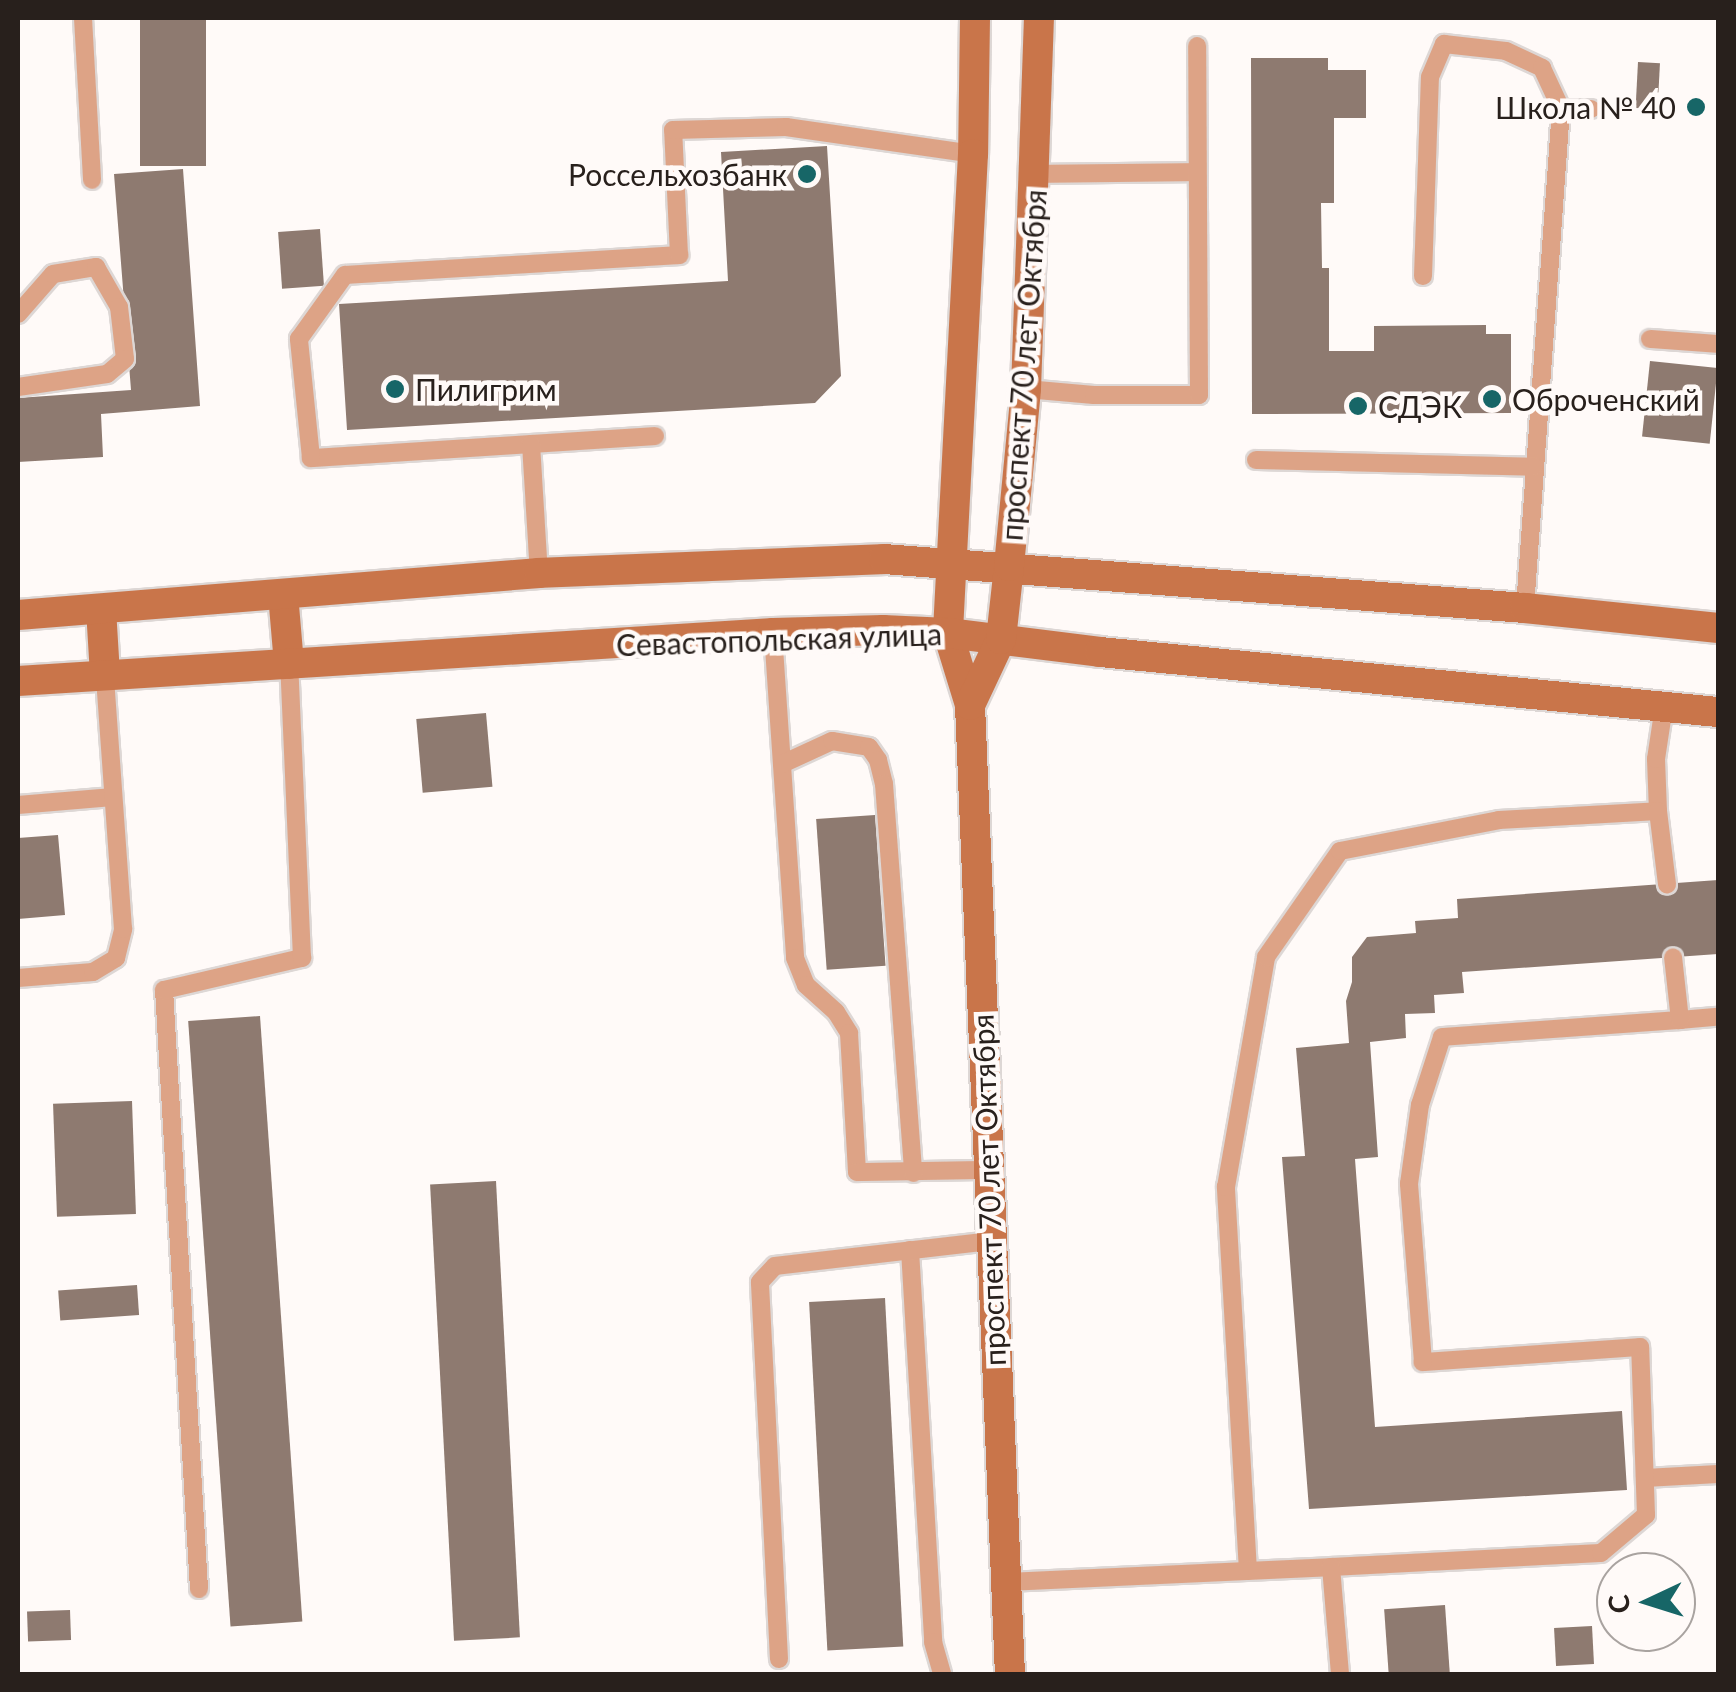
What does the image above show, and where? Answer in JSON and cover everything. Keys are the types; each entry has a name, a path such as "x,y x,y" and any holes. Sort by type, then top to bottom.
{"street":[{"name":"проспект 70 лет Октября","path":"974,18 974,154 948,632 970,705 1010,1674"},
{"name":"проспект 70 лет Октября","path":"970,705 1000,639 1009,566 1026,389 1040,18"},
{"path":"18,615 539,574 884,559 952,561 1525,608 1718,628"},
{"path":"283,594 289,664"},
{"path":"101,609 105,675"},
{"name":"Севастопольская улица","path":"18,681 773,633 948,632 1718,712"}],"lane":[{"path":"83,18 92,180"},
{"path":"1423,276 1430,77 1444,44 1506,51 1542,68 1561,109 1525,608"},
{"path":"1026,389 1094,395 1199,395 1196,46"},
{"path":"1561,109 1591,110"},
{"path":"655,436 311,458 299,339 345,275 678,255 673,130 786,127 974,154"},
{"path":"1036,174 1196,172"},
{"path":"18,314 53,274 96,267 119,308 125,359 107,374 18,387"},
{"path":"1650,339 1718,344"},
{"path":"531,444 539,574"},
{"path":"1256,460 1534,467"},
{"path":"773,633 794,958 806,985 836,1012 850,1033 857,1172 987,1170"},
{"path":"198,1589 164,990 302,958 289,664"},
{"path":"18,978 93,972 116,958 123,929 105,675"},
{"path":"1664,706 1656,759 1667,884"},
{"path":"782,764 832,741 869,746 878,760 884,784 913,1173"},
{"path":"18,805 113,797"},
{"path":"1248,1571 1226,1187 1266,957 1340,851 1498,820 1658,811"},
{"path":"1673,957 1680,1020"},
{"path":"1005,1582 1601,1553 1646,1515 1640,1346 1424,1362 1409,1184 1420,1105 1442,1037 1718,1017"},
{"path":"779,1658 760,1282 775,1266 990,1241"},
{"path":"910,1250 933,1642 942,1674"},
{"path":"1645,1478 1718,1474"},
{"path":"1331,1568 1340,1674"}],"building":[{"path":"140,18 206,18 206,166 140,166"},
{"path":"1251,58 1328,58 1328,70 1366,70 1366,118 1334,118 1334,203 1321,203 1322,268 1329,268 1329,351 1374,351 1374,326 1486,325 1486,334 1511,334 1511,413 1252,414"},
{"path":"1638,62 1660,63 1658,109 1636,108"},
{"path":"827,146 841,376 815,403 347,430 339,304 728,281 721,152"},
{"path":"183,169 200,406 101,414 103,457 18,462 18,398 131,390 114,174"},
{"path":"320,229 324,286 282,289 278,232"},
{"path":"1650,361 1718,368 1710,444 1642,437"},
{"path":"486,713 492,787 423,793 416,719"},
{"path":"875,815 886,966 827,970 816,819"},
{"path":"58,835 65,915 18,919 18,838"},
{"path":"1718,880 1718,954 1462,972 1464,993 1434,995 1435,1013 1405,1014 1406,1038 1370,1042 1378,1157 1355,1159 1375,1427 1622,1411 1627,1490 1309,1509 1282,1157 1305,1156 1296,1048 1349,1043 1346,1001 1352,982 1352,957 1367,937 1416,933 1415,921 1458,918 1457,899"},
{"path":"260,1016 302,1622 231,1627 188,1021"},
{"path":"132,1101 136,1214 57,1217 53,1104"},
{"path":"496,1181 520,1637 454,1641 430,1184"},
{"path":"137,1285 139,1315 60,1320 58,1291"},
{"path":"885,1298 903,1647 827,1650 809,1302"},
{"path":"1445,1605 1450,1674 1389,1674 1384,1609"},
{"path":"70,1610 71,1640 28,1641 27,1612"},
{"path":"1592,1626 1594,1664 1556,1666 1554,1628"}],"place":[{"name":"Школа № 40","path":"1696,107"},
{"name":"Россельхозбанк","path":"807,174"},
{"name":"Пилигрим","path":"395,389"},
{"name":"Оброченский","path":"1492,399"},
{"name":"СДЭК","path":"1358,406"}]}
